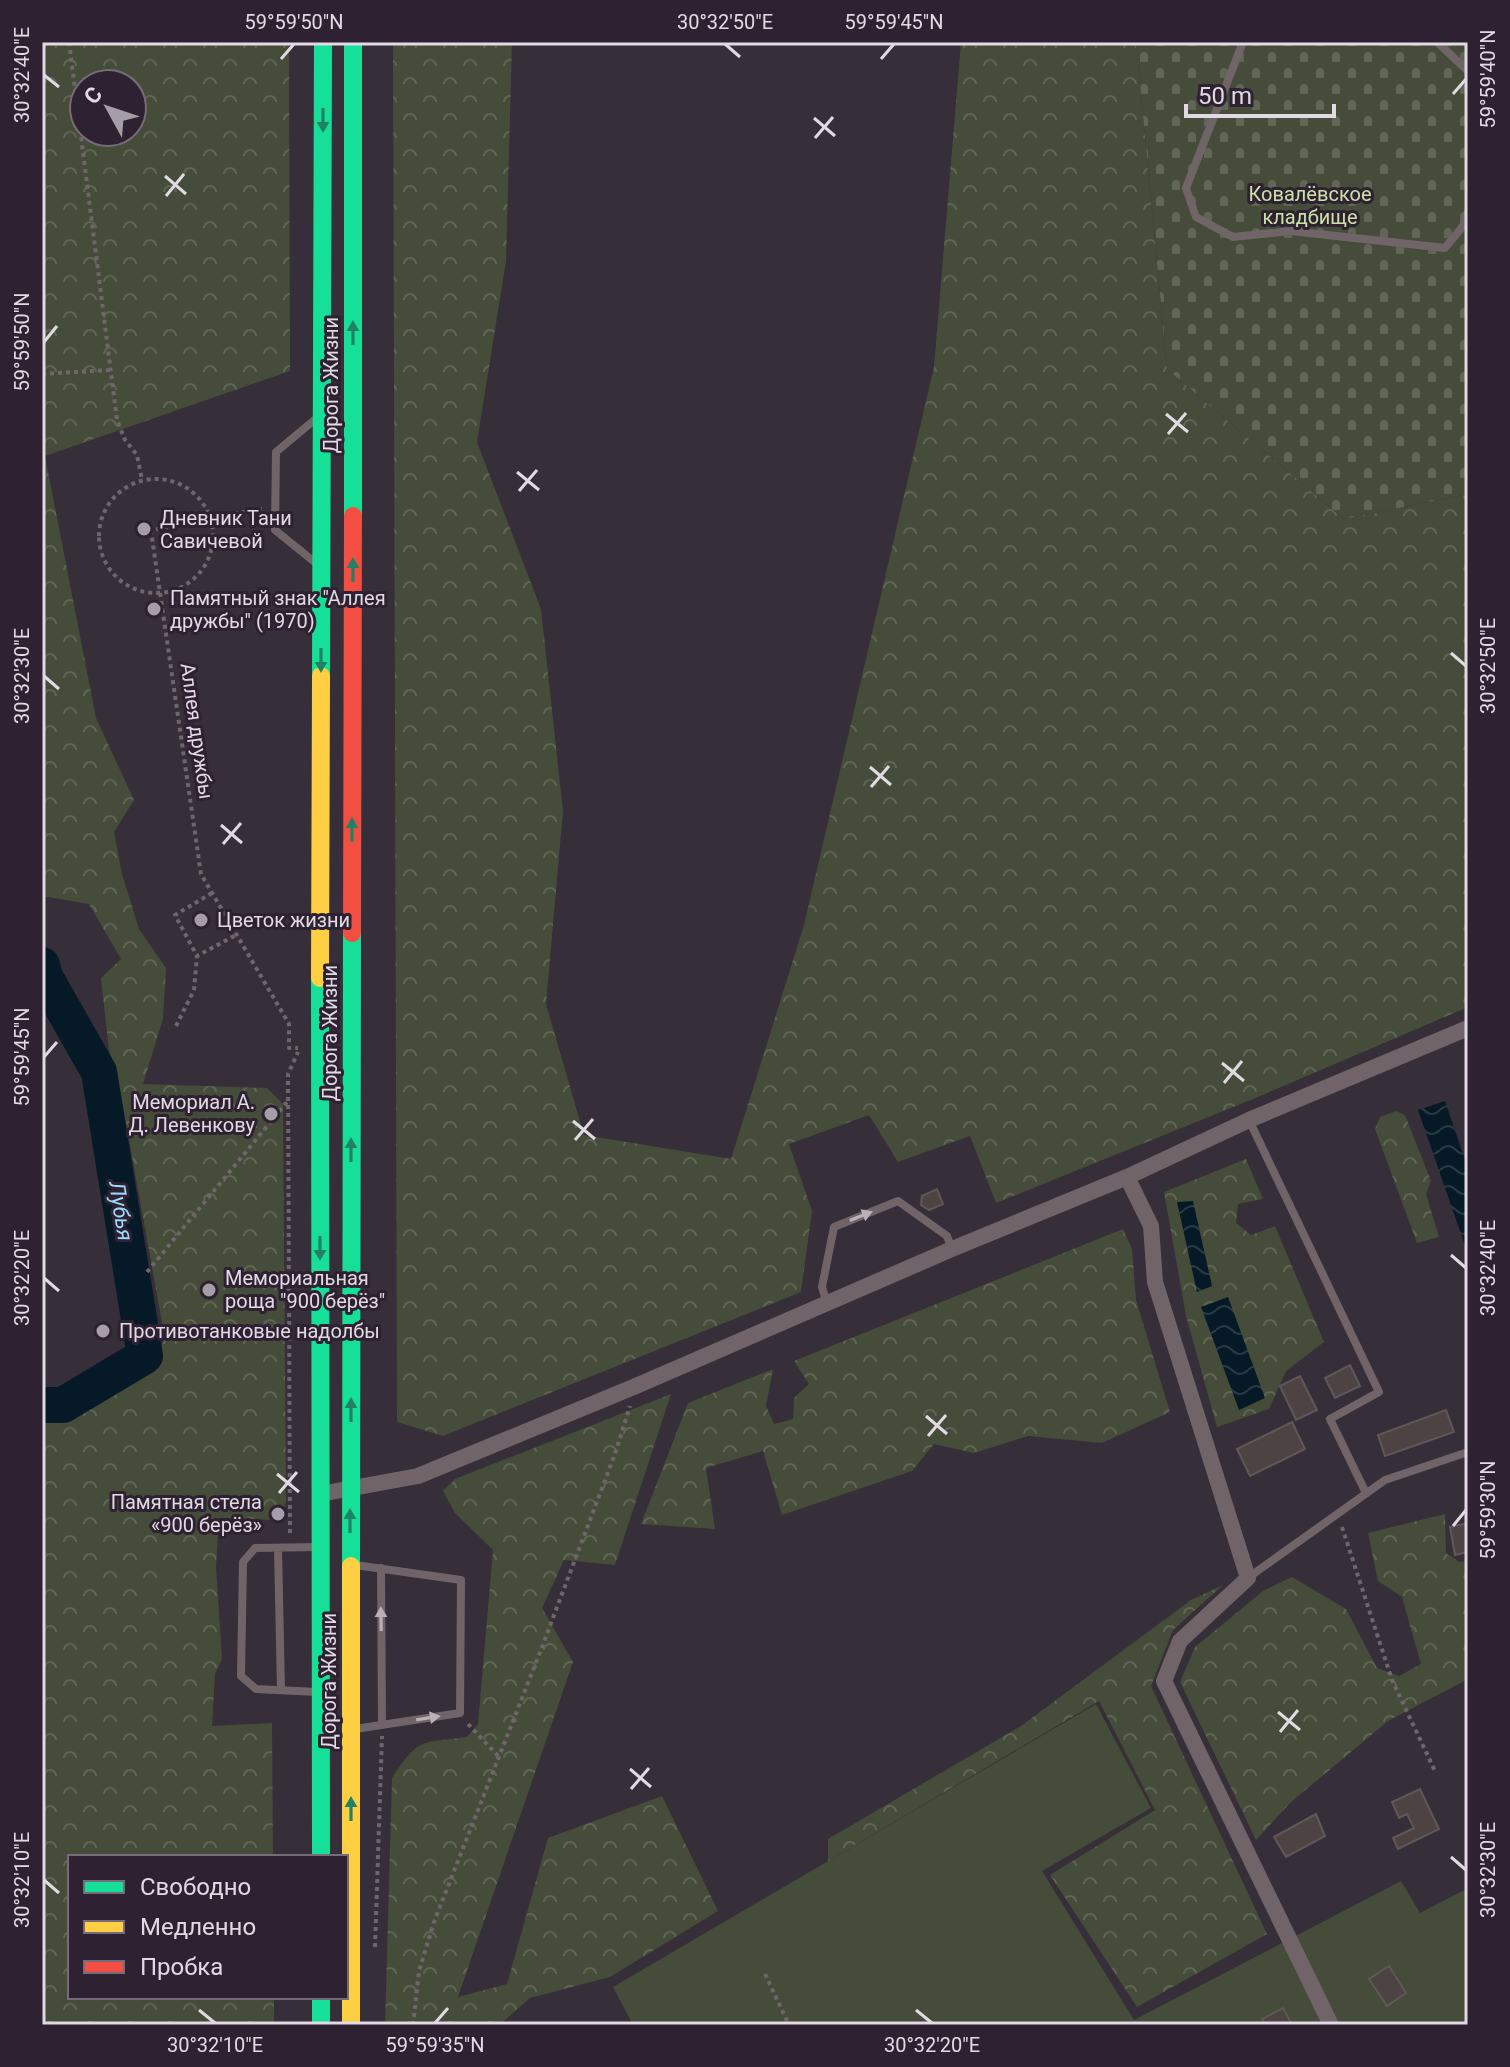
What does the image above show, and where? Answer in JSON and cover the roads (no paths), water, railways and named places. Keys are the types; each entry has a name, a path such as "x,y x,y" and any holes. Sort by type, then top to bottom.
{"main road":[{"name":"Дорога Жизни","path":"321,1855 323,42"},
{"name":"Дорога Жизни","path":"351,2025 353,42"},
{"path":"321,1999 321,2025"}],"street":[{"path":"320,1494 418,1476 1127,1177 1249,1120 1468,1028"},
{"path":"1127,1177 1151,1226 1155,1282 1248,1578 1180,1641 1164,1681 1331,2025"}],"lane":[{"path":"1243,42 1186,188 1196,217 1233,237 1291,231 1445,248 1463,226 1468,211"},
{"path":"1437,42 1468,71"},
{"path":"322,414 276,452 275,507 275,530 322,568"},
{"path":"1249,1120 1379,1392 1330,1419 1366,1493"},
{"path":"827,1303 822,1287 834,1227 898,1201 947,1236 952,1249"},
{"path":"1248,1578 1385,1480 1468,1452"},
{"path":"320,1547 255,1548 243,1562 241,1676 256,1689 320,1692"},
{"path":"278,1548 281,1690"},
{"path":"350,1729 460,1713 461,1580 351,1564"},
{"path":"381,1568 382,1725"}],"water":[{"path":"1445,1101 1468,1169 1468,1254 1418,1110"},
{"path":"1193,1201 1212,1286 1197,1292 1177,1202"},
{"path":"1228,1297 1265,1398 1239,1410 1201,1307"}],"waterway":[{"name":"Лубья","path":"42,965 45,977 99,1072 145,1356 63,1405 42,1405"}],"place":[{"name":"Дневник Тани Савичевой","path":"144,529"},
{"name":"Памятный знак \"Аллея дружбы\" (1970)","path":"154,609"},
{"name":"Цветок жизни","path":"201,920"},
{"name":"Мемориал А. Д. Левенкову","path":"271,1114"},
{"name":"Мемориальная роща \"900 берёз\"","path":"209,1290"},
{"name":"Противотанковые надолбы","path":"103,1331"},
{"name":"Памятная стела «900 берёз»","path":"278,1514"}],"park label":[{"name":"Ковалёвское кладбище","path":"1310,206"}]}
